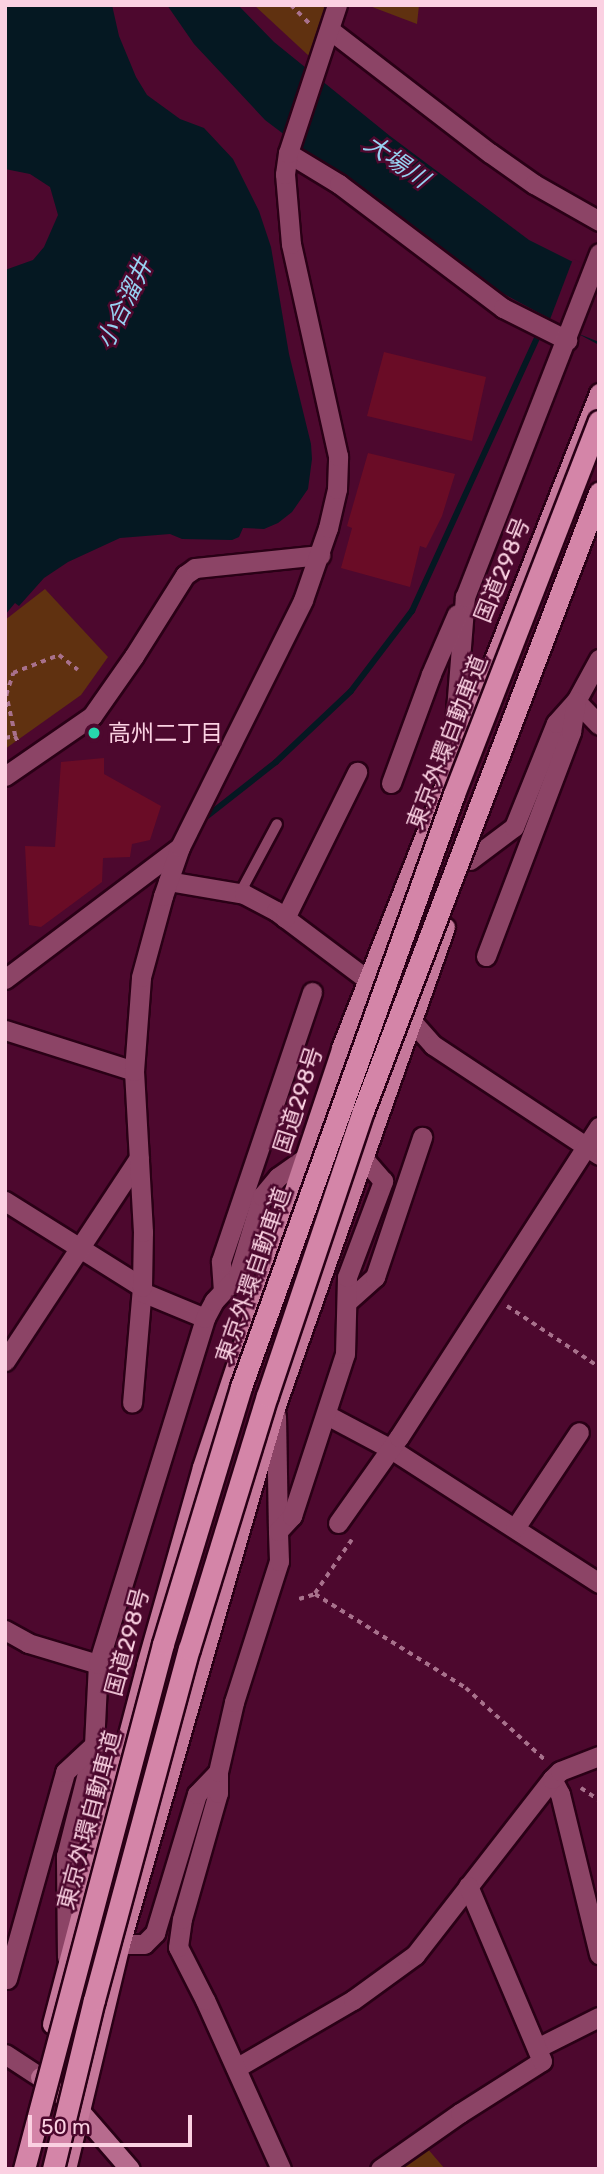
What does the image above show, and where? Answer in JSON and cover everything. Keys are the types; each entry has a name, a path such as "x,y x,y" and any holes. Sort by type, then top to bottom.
{"highway":[{"name":"国道298号","path":"22,2169 67,1961 202,1467 367,977 599,393"},
{"name":"東京外環自動車道","path":"22,2169 163,1644 241,1387 454,794 599,421"},
{"path":"53,2169 94,2000 189,1649 271,1383 362,1111 599,493"},
{"path":"66,2169 78,2109 120,1944 276,1405 412,1019 599,516"}],"main road":[{"path":"40,2077 78,2109 130,2169"}],"street":[{"path":"132,1403 144,1232 134,1070 141,977 180,847 303,600 320,555 337,489 338,456 291,244 286,200 289,150 324,54 337,5"},
{"path":"330,30 490,153 534,184 599,221"},
{"path":"289,150 339,184 503,308 567,340"},
{"path":"391,783 430,674 465,597 599,253"},
{"path":"5,776 92,716 135,656 185,575 195,568 320,555"},
{"path":"452,762 465,597"},
{"path":"470,860 514,827 556,723 576,701 599,659"},
{"path":"576,701 599,725"},
{"path":"486,956 571,732 576,701"},
{"path":"285,918 357,772"},
{"path":"5,979 180,847"},
{"path":"168,881 240,893 285,918 367,977 412,1019 433,1045 592,1151"},
{"path":"223,1291 221,1261 312,992"},
{"path":"5,1030 134,1070"},
{"path":"338,1523 391,1449 490,1295 592,1151 599,1128"},
{"path":"347,1302 375,1277 422,1137"},
{"path":"278,1531 292,1516 345,1354 347,1277 383,1181 362,1157"},
{"path":"5,1361 139,1158"},
{"path":"67,1961 66,1856 94,1745 99,1664 205,1318 237,1275 262,1196 278,1177 304,1159"},
{"path":"5,1201 142,1289 205,1318"},
{"path":"276,1405 279,1561 234,1702 218,1772 218,1793 182,1919 178,1947 281,2169"},
{"path":"327,1415 391,1449 599,1583"},
{"path":"515,1528 579,1432"},
{"path":"5,1630 28,1643 99,1664"},
{"path":"6,1979 65,1772 94,1745"},
{"path":"236,2068 353,2000 415,1955 556,1775 596,1753"},
{"path":"120,1944 144,1944 155,1933 197,1794 218,1772"},
{"path":"556,1775 599,1954"},
{"path":"380,2169 460,2113 542,2061 468,1886"},
{"path":"537,2048 599,2017"},
{"path":"5,2054 40,2077"}],"lane":[{"path":"240,893 277,824"}],"path":[{"path":"15,736 6,695 13,673 60,655 78,670"},
{"path":"490,1295 599,1367"},
{"path":"299,1599 316,1594 353,1538"},
{"path":"316,1594 466,1688 556,1775 599,1800"}],"shaded area":[{"path":"254,5 322,5 325,9 309,56"},
{"path":"367,5 419,5 417,24"},
{"path":"45,589 108,657 81,695 5,749 5,620"},
{"path":"427,2148 445,2169 396,2169 407,2163"}],"water":[{"name":"小合溜井","path":"5,5 112,5 119,36 136,77 147,95 180,119 204,128 233,159 259,211 271,247 289,354 311,444 312,459 308,489 292,512 278,523 264,529 243,528 239,537 232,540 182,539 170,534 120,538 68,562 44,578 19,606 15,603 5,615 5,270 33,260 44,247 58,215 50,187 30,174 5,169"},
{"name":"大場川","path":"167,5 238,5 274,42 390,136 529,240 599,275 599,345 504,294 384,210 265,120 194,44"}],"pier":[{"path":"573,259 599,271 599,342 549,322"}],"building":[{"path":"384,352 486,377 472,441 367,416"},
{"path":"368,453 455,474 442,516 426,548 420,546 410,587 341,568 352,528 347,526"},
{"path":"104,758 104,774 161,806 150,840 132,844 130,857 103,858 102,882 41,927 29,925 25,846 55,847 61,762"}],"waterway":[{"path":"201,821 276,762 351,691 412,611 540,331"}],"place":[{"name":"高州二丁目","path":"94,733"}]}
